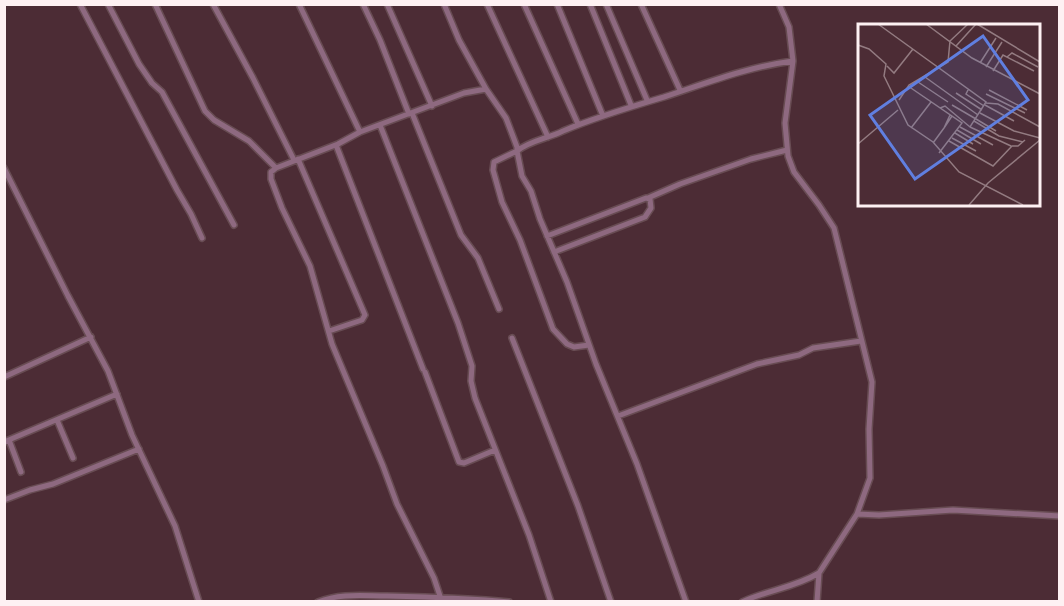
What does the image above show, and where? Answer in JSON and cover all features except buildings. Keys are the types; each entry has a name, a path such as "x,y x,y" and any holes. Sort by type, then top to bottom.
{"street":[{"path":"80,4 202,238"},
{"path":"108,4 139,64 152,83 162,92 234,225"},
{"path":"155,4 205,111 214,120 249,141 276,168"},
{"path":"213,4 296,160 365,315 362,320 329,331"},
{"path":"299,4 360,132"},
{"path":"363,4 461,235 466,245 478,258 499,309"},
{"path":"387,4 432,106"},
{"path":"444,4 459,40 506,118 517,151 522,176 531,190 547,236 567,282 589,345 665,537 686,602"},
{"path":"487,4 548,137"},
{"path":"524,4 578,124"},
{"path":"557,4 603,116"},
{"path":"590,4 631,105"},
{"path":"606,4 647,100"},
{"path":"641,4 680,90"},
{"path":"779,4 789,27 793,61 784,123 787,150 794,172 834,228 872,382 868,484 857,514 819,573 817,602"},
{"path":"589,345 574,347 567,344 553,329 520,240 502,202 493,165 497,160 548,137 631,105 742,70 793,61"},
{"path":"441,599 431,572 397,504 329,331 310,266 282,207 271,179 271,172 336,145 360,132 464,93 486,88"},
{"path":"380,125 458,322 472,366 471,381 475,399 529,534 550,602"},
{"path":"336,145 459,462 464,464 495,450"},
{"path":"547,236 681,184 751,159 787,150"},
{"path":"4,168 101,356 139,449 175,526 199,602"},
{"path":"554,252 645,217 651,208 648,198"},
{"path":"4,377 91,338"},
{"path":"512,338 574,495 611,602"},
{"path":"618,416 757,364 799,355 813,348 861,341"},
{"path":"21,472 7,441 117,394"},
{"path":"57,420 73,458"},
{"path":"4,501 139,449"},
{"path":"857,514 879,515 953,510 1059,516"},
{"path":"741,602 791,587 819,573"},
{"path":"318,602 348,595 509,602"}]}
